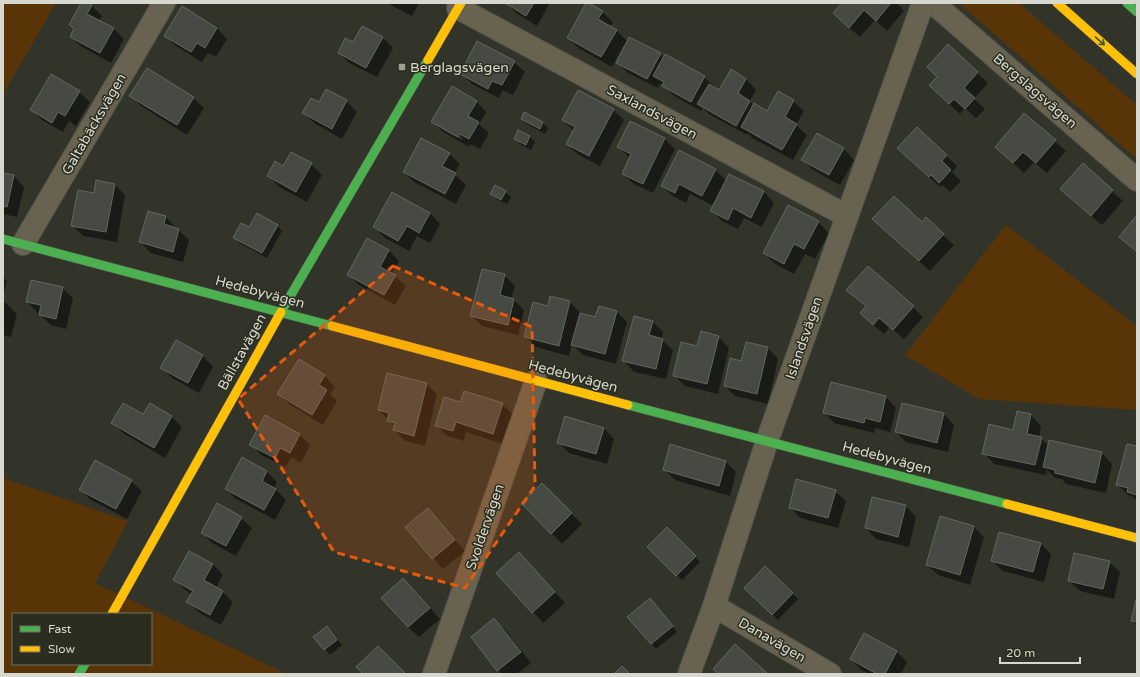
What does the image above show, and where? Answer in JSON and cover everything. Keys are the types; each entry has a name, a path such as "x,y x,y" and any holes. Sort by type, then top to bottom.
{"street":[{"name":"Galtabäcksvägen","path":"13,241 164,3"},
{"name":"Islandsvägen","path":"689,674 714,606 767,441 923,3"},
{"name":"Bergslagsvägen","path":"933,3 1137,180"},
{"path":"1057,3 1137,74"},
{"path":"1127,3 1137,12"},
{"name":"Saxlandsvägen","path":"459,5 847,216"},
{"name":"Bällstavägen","path":"113,613 281,312 459,5"},
{"name":"Hedebyvägen","path":"13,241 536,381 1137,538"},
{"name":"Svoldervägen","path":"434,674 536,381"},
{"name":"Danavägen","path":"714,606 830,674"},
{"path":"79,674 84,665"}],"highlighted area":[{"path":"393,266 532,327 535,486 465,588 334,552 238,399"}],"shaded area":[{"path":"3,3 56,3 3,94"},
{"path":"959,3 1019,3 1137,105 1137,159"},
{"path":"1006,225 1137,326 1137,410 979,399 905,355"},
{"path":"3,478 128,521 95,583 287,674 3,674"}],"building":[{"path":"81,3 89,3 92,5 87,14 114,28 100,53 70,37 74,28 69,25"},
{"path":"505,3 534,3 526,16"},
{"path":"586,3 589,3 603,11 598,19 617,30 601,57 567,38"},
{"path":"842,3 891,3 876,21 864,10 849,28 833,13"},
{"path":"182,6 217,28 205,48 197,43 191,52 164,36"},
{"path":"362,26 383,37 366,68 338,53 345,38 353,42"},
{"path":"629,37 661,53 647,79 616,63"},
{"path":"477,41 515,61 502,85 492,81 488,89 460,74"},
{"path":"948,44 978,72 964,88 975,98 965,109 954,99 949,104 929,85 937,77 927,67"},
{"path":"665,54 705,76 691,102 662,86 664,82 653,76"},
{"path":"147,68 194,97 177,125 129,96"},
{"path":"731,69 746,79 738,93 750,101 736,126 697,104 709,84 719,90"},
{"path":"51,74 80,91 65,116 58,112 52,123 30,110"},
{"path":"452,86 477,101 468,116 479,122 469,139 460,134 458,137 431,122"},
{"path":"326,89 347,100 332,129 302,113 311,98 319,102"},
{"path":"578,90 614,109 589,156 566,144 575,127 562,120"},
{"path":"778,91 794,100 785,117 797,124 782,150 741,127 754,103 767,111"},
{"path":"524,112 543,122 540,129 521,119"},
{"path":"1024,113 1056,140 1036,163 1023,152 1013,163 995,147"},
{"path":"630,121 665,138 643,184 622,174 631,154 617,147"},
{"path":"917,127 947,155 942,161 951,170 939,183 931,175 929,177 897,148"},
{"path":"518,130 530,136 526,145 514,139"},
{"path":"817,133 844,148 829,175 801,160"},
{"path":"421,138 450,153 442,166 456,173 445,194 403,172"},
{"path":"679,150 716,169 702,196 679,184 675,193 661,186"},
{"path":"291,152 312,163 296,192 267,176 275,161 283,166"},
{"path":"1083,163 1113,190 1091,216 1060,189"},
{"path":"3,173 14,175 7,207 3,206"},
{"path":"729,174 764,191 751,218 733,208 728,220 710,211"},
{"path":"96,180 115,184 106,232 71,226 78,190 94,193"},
{"path":"495,185 506,191 501,200 490,194"},
{"path":"392,192 430,213 419,233 407,226 398,241 373,227"},
{"path":"894,196 922,222 926,217 944,234 919,261 872,219"},
{"path":"788,205 819,221 804,249 794,244 784,264 763,253"},
{"path":"148,211 166,216 164,224 179,229 173,252 139,242"},
{"path":"257,213 278,225 262,253 233,238 241,223 249,227"},
{"path":"1137,215 1137,252 1119,237"},
{"path":"367,238 389,250 380,267 396,275 384,295 347,275"},
{"path":"868,266 914,306 893,330 879,318 873,325 860,313 866,306 846,290"},
{"path":"482,269 505,274 500,295 514,299 508,325 470,316"},
{"path":"31,280 63,287 56,319 39,315 41,305 26,302"},
{"path":"550,296 570,301 559,346 524,337 533,302 548,306"},
{"path":"599,306 617,311 605,354 571,345 580,313 595,317"},
{"path":"634,316 653,321 649,335 663,339 656,369 622,361"},
{"path":"701,331 719,336 707,384 673,376 681,342 697,346"},
{"path":"176,340 203,355 188,383 160,368"},
{"path":"746,342 768,347 757,394 724,386 730,358 741,361"},
{"path":"299,359 325,375 319,385 327,390 312,415 277,394"},
{"path":"387,373 427,383 414,436 393,430 395,423 387,421 389,413 378,410"},
{"path":"831,382 886,396 880,422 865,418 864,423 823,413"},
{"path":"464,391 503,403 493,434 456,422 453,431 435,426 444,397 460,402"},
{"path":"123,403 143,414 150,403 172,416 154,448 111,423"},
{"path":"902,403 944,413 937,443 895,432"},
{"path":"1017,411 1031,414 1027,434 1042,437 1035,465 982,454 989,424 1013,430"},
{"path":"265,415 300,434 290,453 280,448 275,458 249,445"},
{"path":"565,416 604,428 596,454 557,443"},
{"path":"1049,440 1102,452 1095,483 1055,473 1055,470 1043,467"},
{"path":"670,444 726,461 719,486 663,470"},
{"path":"1127,444 1137,446 1137,495 1127,492 1128,488 1116,485"},
{"path":"242,457 267,471 262,481 276,489 264,510 225,489"},
{"path":"95,460 132,480 116,509 79,490"},
{"path":"796,479 836,490 828,518 789,508"},
{"path":"542,483 572,513 551,534 521,503"},
{"path":"872,497 906,505 898,537 865,528"},
{"path":"217,503 242,517 226,546 201,533"},
{"path":"428,508 455,540 432,559 405,527"},
{"path":"940,516 974,526 960,575 926,565"},
{"path":"667,527 696,556 676,576 647,547"},
{"path":"999,532 1041,543 1033,572 991,561"},
{"path":"189,551 213,564 204,580 223,591 210,615 186,602 193,591 173,580"},
{"path":"519,552 555,592 532,613 496,573"},
{"path":"1074,553 1110,561 1103,589 1068,581"},
{"path":"765,566 793,593 772,615 744,588"},
{"path":"403,578 430,608 408,627 381,598"},
{"path":"1137,596 1137,622 1131,621"},
{"path":"650,598 673,626 651,644 627,617"},
{"path":"494,618 521,652 497,671 471,637"},
{"path":"327,626 337,640 324,650 313,637"},
{"path":"864,633 897,651 885,674 877,674 850,659"},
{"path":"735,644 768,674 718,674 713,669"},
{"path":"378,646 406,674 363,674 356,667"},
{"path":"622,666 630,674 614,674"}],"traffic: fast":[{"path":"1127,3 1137,12"},
{"path":"281,312 428,60"},
{"path":"3,239 332,326"},
{"path":"628,405 1007,504"},
{"path":"79,674 84,665"}],"traffic: slow":[{"path":"428,60 461,3"},
{"path":"1057,3 1137,74"},
{"path":"113,613 281,312"},
{"path":"332,326 628,405"},
{"path":"1007,504 1137,538"}],"place":[{"name":"Berglagsvägen","path":"402,67"}]}
